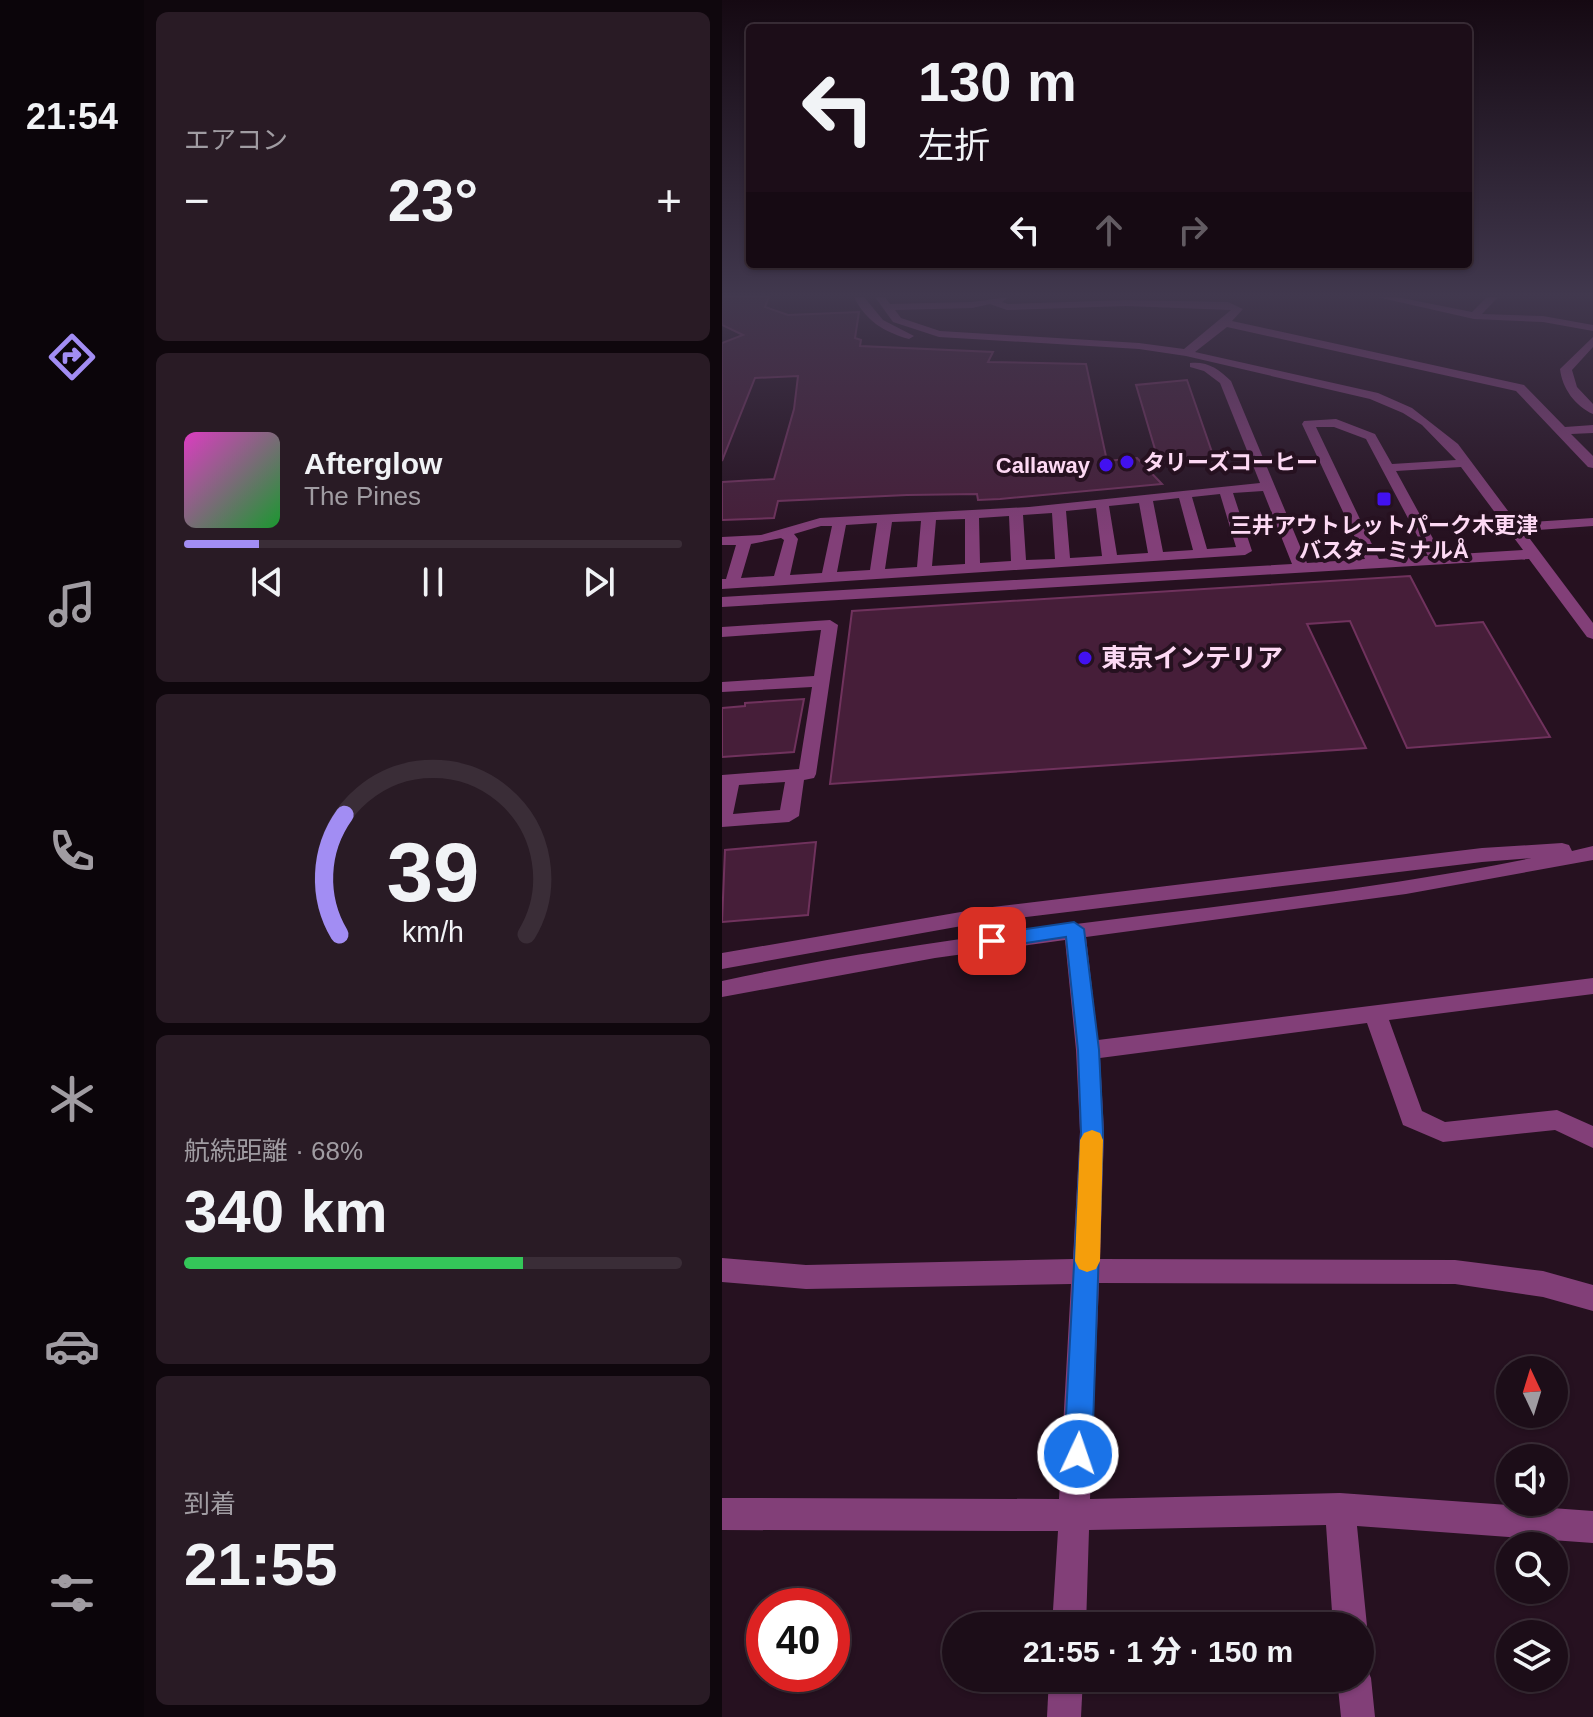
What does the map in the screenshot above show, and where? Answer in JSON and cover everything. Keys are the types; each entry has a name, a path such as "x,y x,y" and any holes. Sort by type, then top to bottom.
{"street":[{"path":"1221,377 1301,567"},
{"path":"1291,377 1374,396 1398,404 1430,422 1593,634"},
{"path":"1471,377 1520,388 1593,464"},
{"path":"1566,377 1576,396 1593,410"},
{"path":"1371,556 1308,424 1336,423 1371,437 1434,553"},
{"path":"1562,431 1593,429"},
{"path":"1388,468 1464,463"},
{"path":"722,541 784,533 820,522 1016,512 1269,487"},
{"path":"745,540 727,584 1245,551 1225,489"},
{"path":"1184,493 1201,553"},
{"path":"1145,498 1156,556"},
{"path":"1102,503 1110,559"},
{"path":"1059,508 1069,562 1077,581"},
{"path":"1016,512 1019,565"},
{"path":"972,514 973,568"},
{"path":"924,571 929,516"},
{"path":"877,574 885,519"},
{"path":"829,577 840,521"},
{"path":"1513,528 1593,522"},
{"path":"781,580 791,539 784,533"},
{"path":"722,602 1301,567 1371,556 1532,554"},
{"path":"943,569 944,589"},
{"path":"748,601 754,582"},
{"path":"722,632 830,625 807,774 726,780 722,821 789,816 795,775"},
{"path":"722,687 821,681"},
{"path":"722,989 910,953 1495,875 1593,850"},
{"path":"722,961 984,915 1482,855 1593,850"},
{"path":"1070,1612 1092,1132 1088,1050 1074,929"},
{"path":"1088,1050 1593,986"},
{"path":"1375,1013 1412,1118 1443,1132 1557,1120 1593,1138"},
{"path":"722,1270 806,1277 1087,1271 1455,1272 1543,1284 1593,1298"},
{"path":"1340,1509 1349,1612"},
{"path":"722,1514 1075,1515 1340,1509 1593,1527"},
{"path":"1064,1717 1065,1692"},
{"path":"1355,1692 1358,1717"}],"building":[{"path":"722,377 774,377 755,378 722,461"},
{"path":"798,377 1089,377 1107,461 1137,458 1162,484 978,500 977,494 778,501 774,518 722,520 722,482 774,479 794,409"},
{"path":"1187,380 1214,458 1157,456 1136,385"},
{"path":"1410,576 1436,626 1483,622 1550,737 1407,748 1350,621 1307,624 1366,748 830,784 852,611"},
{"path":"804,699 794,752 722,757 722,708 745,706 745,703"},
{"path":"816,842 808,915 722,922 725,850"}],"slow traffic":[{"path":"1087,1261 1092,1140"}],"place":[{"name":"タリーズコーヒー","path":"1127,462"},
{"name":"Callaway","path":"1106,465"},
{"name":"三井アウトレットパーク木更津 バスターミナルÅ","path":"1384,499"},
{"name":"東京インテリア","path":"1085,658"}],"route":[{"path":"992,941 1074,929 1088,1050 1092,1132 1078,1454"}]}
